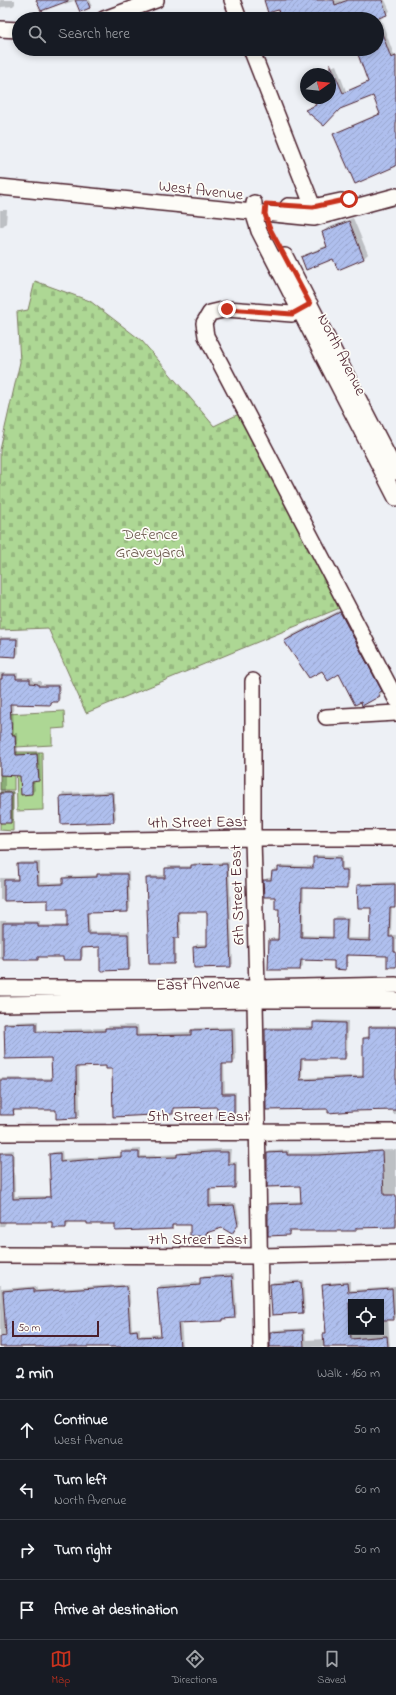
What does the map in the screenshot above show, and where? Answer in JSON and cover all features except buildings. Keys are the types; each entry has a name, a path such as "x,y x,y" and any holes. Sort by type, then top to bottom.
{"street":[{"path":"123,12 156,0"},
{"path":"232,0 236,12"},
{"path":"0,29 12,30"},
{"path":"254,56 313,207"},
{"name":"West Avenue","path":"0,179 260,208 314,218 396,196"},
{"name":"West Avenue","path":"0,187 260,208 313,207 396,186"},
{"name":"North Avenue","path":"260,208 305,307 396,498"},
{"path":"305,307 292,314 227,309 218,310 210,313 204,323 206,336 396,699"},
{"name":"North Avenue","path":"305,307 396,472"},
{"name":"6th Street East","path":"253,681 253,838 261,1347"},
{"path":"326,717 396,713"},
{"name":"4th Street East","path":"0,842 253,838 396,838"},
{"name":"East Avenue","path":"0,1004 256,994 396,985"},
{"name":"East Avenue","path":"0,988 256,994 396,1000"},
{"name":"5th Street East","path":"0,1133 396,1132"},
{"name":"7th Street East","path":"0,1255 260,1256 396,1253"}],"green space":[{"name":"Defence Graveyard","path":"35,281 90,301 142,341 214,426 245,411 347,605 86,713 48,628 0,630 0,450 20,362 17,312 28,310"},
{"path":"64,711 65,728 52,729 52,745 16,747 15,735 12,735 11,722 6,714"},
{"path":"16,752 42,752 43,810 17,811"},
{"path":"0,753 14,753 14,790 0,790"},
{"path":"0,792 13,792 13,831 0,830"}],"route":[{"path":"227,309 292,314 310,304 266,221 266,204 293,207 313,207 349,199"}]}
